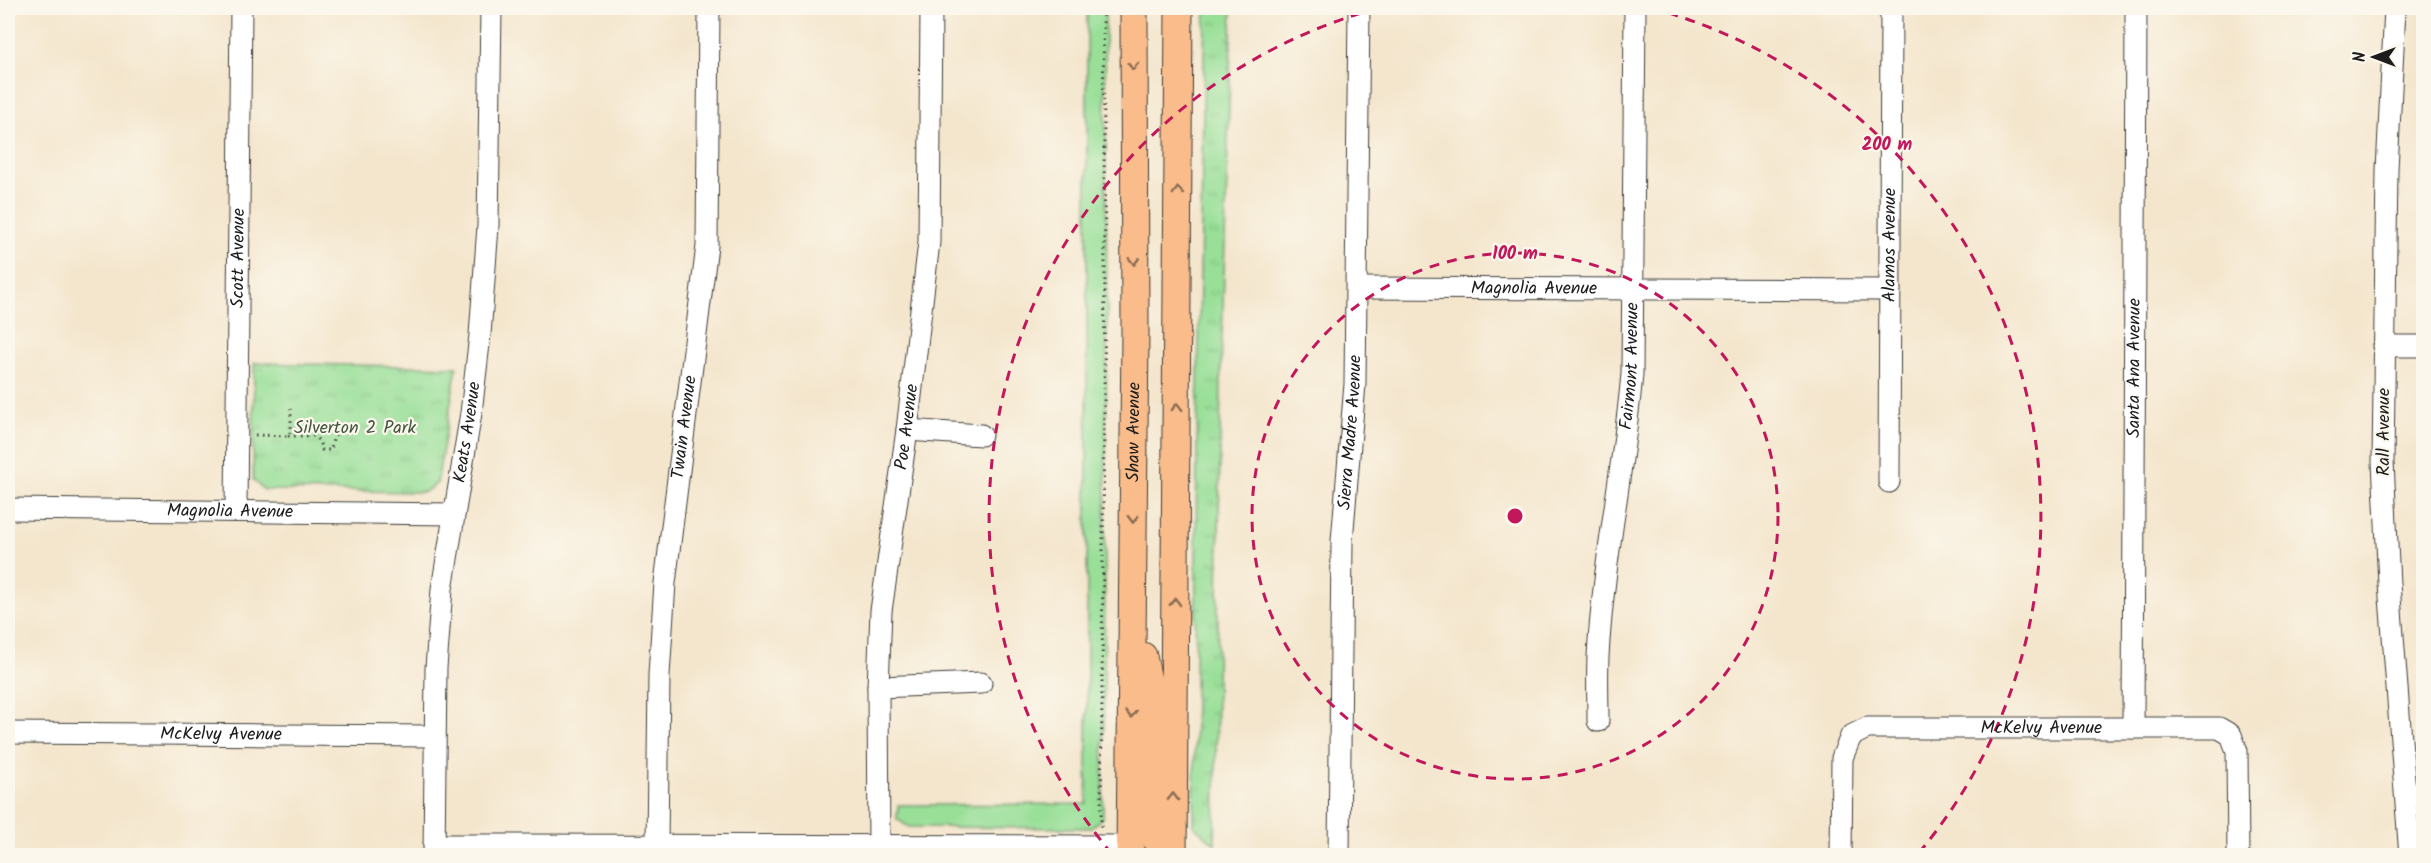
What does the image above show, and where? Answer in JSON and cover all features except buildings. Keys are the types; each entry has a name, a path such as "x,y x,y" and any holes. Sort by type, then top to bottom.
{"main road":[{"name":"Shaw Avenue","path":"1134,8 1135,331 1132,596 1136,852"},
{"path":"1173,855 1179,8"},
{"path":"1132,596 1151,696 1151,825 1154,837 1166,855"}],"street":[{"name":"Scott Avenue","path":"236,510 241,8"},
{"name":"Keats Avenue","path":"434,850 436,668 442,589 471,413 488,237 491,8"},
{"name":"Twain Avenue","path":"657,846 659,675 665,583 707,246 709,8"},
{"name":"Poe Avenue","path":"879,847 878,687 881,610 907,430 929,242 931,8"},
{"name":"Sierra Madre Avenue","path":"1339,855 1342,542 1355,384 1359,8"},
{"name":"Fairmont Avenue","path":"1598,721 1598,658 1605,584 1628,430 1632,374 1635,8"},
{"name":"Alamos Avenue","path":"1889,482 1891,8"},
{"name":"Santa Ana Avenue","path":"2133,728 2136,8"},
{"name":"Rall Avenue","path":"2395,8 2387,170 2383,462 2388,573 2410,855"},
{"name":"Magnolia Avenue","path":"1357,288 1890,290"},
{"path":"2384,346 2424,346"},
{"path":"907,430 981,435"},
{"name":"Magnolia Avenue","path":"8,509 453,513"},
{"path":"878,687 981,683"},
{"name":"McKelvy Avenue","path":"1841,855 1842,758 1851,736 1867,728 2219,728 2231,735 2237,751 2238,855"},
{"name":"McKelvy Avenue","path":"8,733 435,736"},
{"path":"434,850 657,846 683,851 879,847 1136,852"}],"path":[{"path":"1101,826 1104,485 1103,8"},
{"path":"288,436 291,431 291,405"},
{"path":"253,435 314,436 318,438 322,450 331,450 337,432 330,426"}],"green space":[{"path":"1087,8 1105,8 1107,323 1103,817 1091,828 909,827 897,819 898,805 1087,804"},
{"path":"1205,8 1232,8 1221,373 1215,844 1194,826 1197,439"},
{"name":"Silverton 2 Park","path":"254,363 457,367 437,483 425,492 264,490 253,480"}]}
